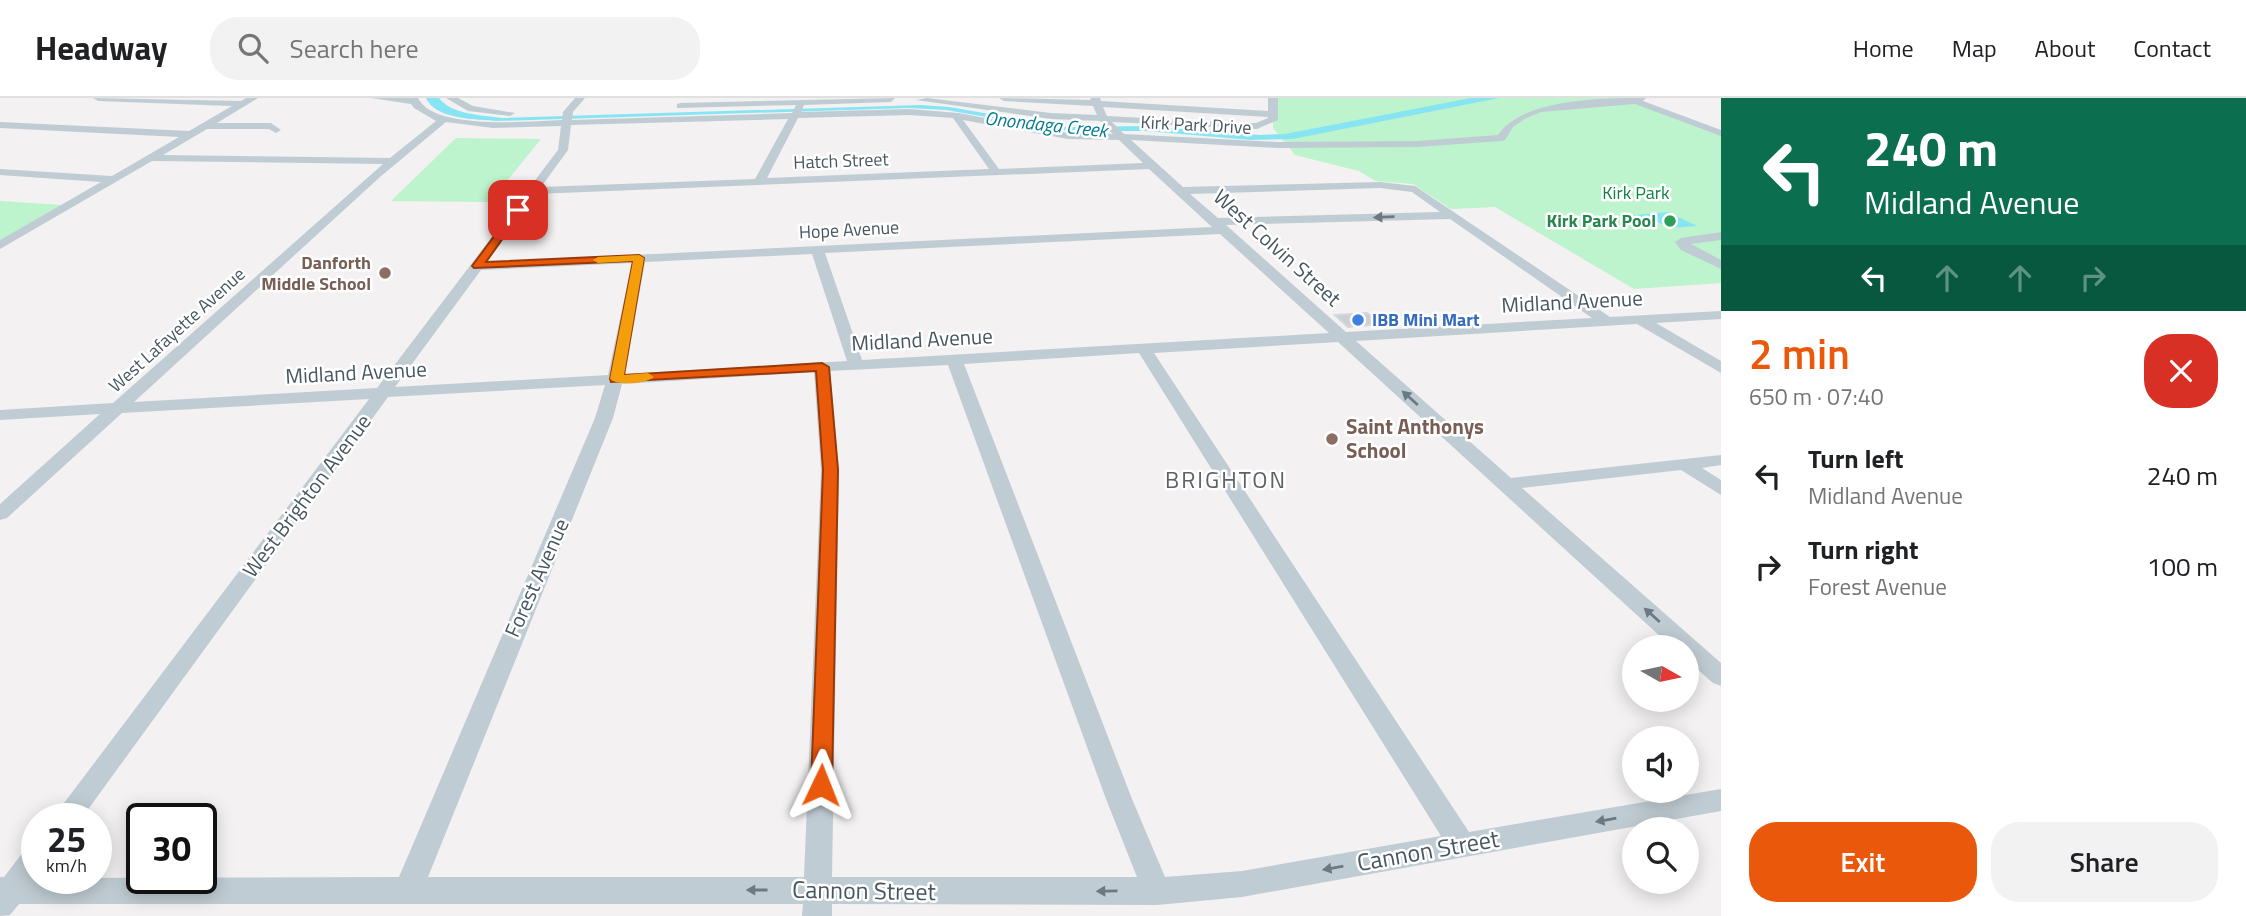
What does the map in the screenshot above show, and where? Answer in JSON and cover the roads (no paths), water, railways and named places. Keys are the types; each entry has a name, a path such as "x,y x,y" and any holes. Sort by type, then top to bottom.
{"street":[{"path":"98,98 247,101"},
{"path":"376,98 413,99"},
{"path":"451,98 471,109 495,113 567,118 595,110"},
{"name":"West Brighton Avenue","path":"77,803 563,150 567,118 580,98"},
{"path":"1004,98 1096,101 1274,114"},
{"path":"1209,98 1217,111"},
{"path":"664,107 799,106 903,99 949,101 1113,128 1243,127 1266,124 1273,120 1273,98"},
{"name":"Kirk Park Drive","path":"413,99 417,106 443,120 493,125 567,118 799,106 958,116 1060,135 1113,128 1294,146 1502,142 1514,114 1535,105 1639,99"},
{"path":"1639,99 1721,133"},
{"path":"0,245 247,101"},
{"name":"West Colvin Street","path":"1096,101 1113,128 1179,191 1721,677"},
{"path":"759,182 799,106"},
{"path":"958,116 958,122 996,173"},
{"name":"West Lafayette Avenue","path":"0,514 393,161 443,120"},
{"path":"0,125 191,134"},
{"path":"205,126 271,126 276,130"},
{"path":"150,158 393,161"},
{"name":"Hatch Street","path":"532,191 1152,166"},
{"path":"0,172 115,179"},
{"path":"1179,191 1380,185 1407,187 1605,321"},
{"name":"Hope Avenue","path":"478,266 1452,215"},
{"path":"1721,236 1681,242 1721,265"},
{"path":"817,249 856,365"},
{"name":"Forest Avenue","path":"408,890 604,418 623,352 639,258"},
{"name":"Midland Avenue","path":"0,415 1721,315"},
{"path":"1639,319 1721,368"},
{"path":"1143,348 1462,845"},
{"path":"954,359 1119,799 1157,891"},
{"path":"818,903 830,470 822,367"},
{"path":"1505,484 1721,460"},
{"path":"1684,464 1721,489"},
{"name":"Cannon Street","path":"4,895 408,890 818,903 979,892 1157,891 1242,884 1721,800"},
{"path":"4,895 21,875"}],"water":[{"name":"Onondaga Creek","path":"426,98 439,98 452,108 468,113 502,118 921,105 949,107 1067,127 1144,126 1260,135 1285,134 1471,98 1499,98 1293,139 1251,140 1146,131 1068,131 946,110 909,108 498,121 447,114 438,111"},
{"name":"Kirk Park Pool","path":"1668,212 1697,226 1670,228 1651,219 1648,220 1651,222 1638,223 1624,216"}],"place":[{"name":"Kirk Park Pool","path":"1670,221"},
{"name":"Danforth Middle School","path":"385,273"},
{"name":"IBB Mini Mart","path":"1358,320"},
{"name":"Saint Anthonys School","path":"1332,439"}],"district":[{"name":"BRIGHTON","path":"1226,480"}],"park label":[{"name":"Kirk Park","path":"1636,193"}]}
